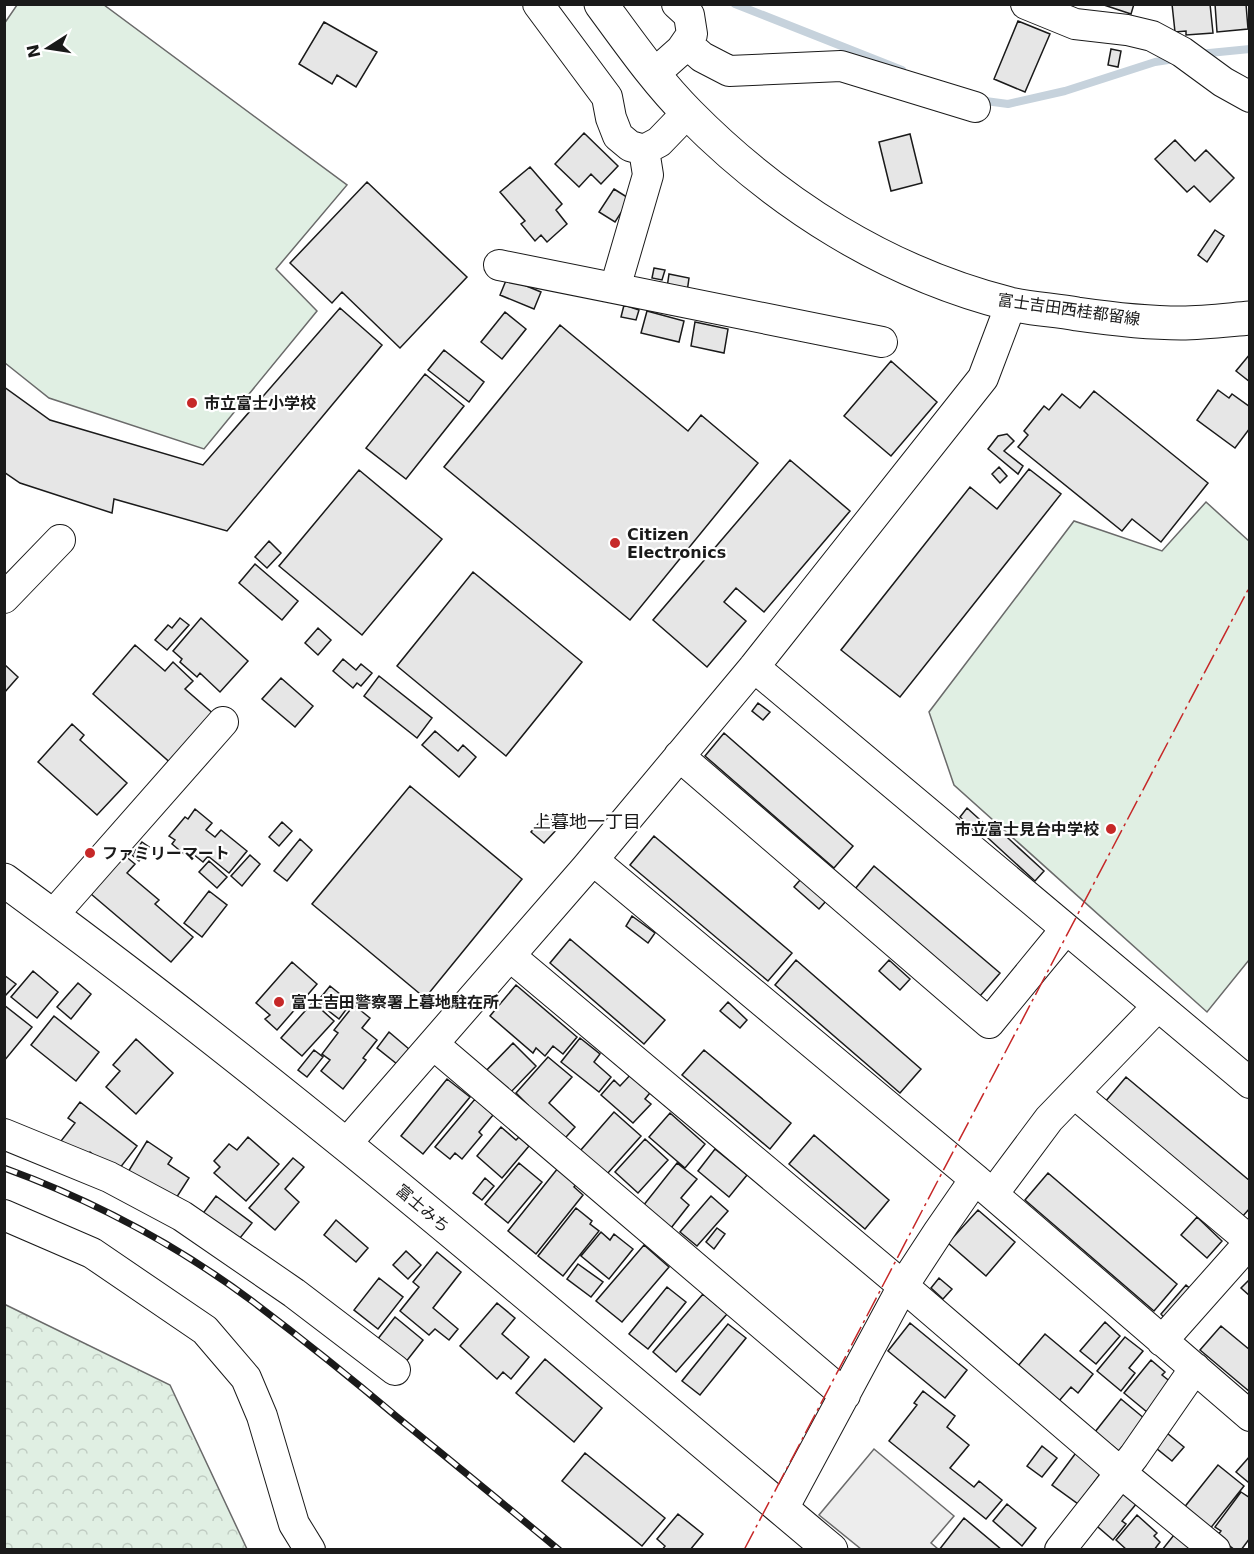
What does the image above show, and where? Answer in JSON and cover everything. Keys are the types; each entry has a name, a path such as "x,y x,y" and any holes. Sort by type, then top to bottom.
{"main road":[{"name":"富士吉田西桂都留線","path":"601,4 687,113 753,173 822,223 911,271 947,285 1011,304 1109,318 1182,323 1250,318"},
{"name":"富士みち","path":"4,880 89,941 346,1144 783,1509 822,1547"}],"street":[{"path":"538,4 607,97 611,118 618,136 630,146 644,150 659,142 687,113"},
{"path":"654,74 681,50 692,34 689,15 677,4"},
{"path":"1026,4 1075,24 1127,30 1152,36 1250,97"},
{"path":"686,43 702,57 729,71 841,66 975,107"},
{"path":"615,288 648,175 644,150"},
{"path":"499,265 882,342"},
{"path":"346,1144 593,860 680,756 754,667 983,378 1011,304"},
{"path":"4,598 60,540"},
{"path":"754,667 1250,1083"},
{"path":"53,915 223,722"},
{"path":"680,756 989,1023 1066,929"},
{"path":"593,860 984,1187 1250,1416"},
{"path":"510,956 1215,1550"},
{"path":"783,1509 903,1287 984,1187 1158,1006"},
{"path":"433,1044 844,1395"},
{"path":"1074,1093 1250,1241 1162,1341"},
{"path":"4,1134 109,1177 182,1216 294,1293 395,1370"},
{"path":"4,1215 92,1253 206,1330 246,1378 262,1416 294,1524 310,1550"},
{"path":"1060,1550 1121,1473 1195,1368"}],"green space":[{"path":"17,5 104,5 347,185 276,269 317,311 204,449 49,398 5,363 4,24"},
{"path":"1206,502 1250,542 1249,960 1207,1012 954,785 929,712 1074,521 1162,551"},
{"path":"4,1304 170,1385 247,1549 5,1549"}],"shaded area":[{"path":"874,1449 954,1516 931,1543 938,1549 861,1549 819,1515"}],"building":[{"path":"1101,4 1134,4 1131,14"},
{"path":"1172,4 1210,4 1213,33 1186,35 1186,31 1175,32"},
{"path":"1215,4 1246,4 1248,29 1217,32"},
{"path":"1018,21 1050,34 1025,92 994,79"},
{"path":"324,22 377,52 356,87 337,75 332,84 299,64"},
{"path":"1111,49 1121,51 1118,67 1108,65"},
{"path":"584,133 618,166 601,184 591,174 579,187 555,164"},
{"path":"910,134 922,183 891,191 879,142"},
{"path":"1175,140 1195,161 1206,150 1234,178 1210,202 1194,186 1187,192 1155,159"},
{"path":"530,167 562,204 556,210 567,224 547,242 541,235 535,241 521,224 525,221 500,192"},
{"path":"367,182 467,277 400,348 342,292 332,303 290,263"},
{"path":"614,189 630,199 615,222 599,212"},
{"path":"1215,230 1224,236 1207,262 1198,255"},
{"path":"654,268 665,270 662,280 652,278"},
{"path":"669,274 689,278 687,292 667,288"},
{"path":"507,278 541,292 534,309 500,295"},
{"path":"624,305 639,310 636,320 621,317"},
{"path":"340,308 382,345 227,531 114,499 112,513 20,483 4,472 4,387 50,420 203,465"},
{"path":"647,311 684,321 679,342 641,333"},
{"path":"505,312 526,329 502,359 481,342"},
{"path":"695,322 728,329 724,353 691,346"},
{"name":"Citizen Electronics","path":"560,325 688,431 701,415 758,463 630,620 444,467"},
{"path":"444,350 484,382 469,402 428,370"},
{"path":"1250,354 1250,382 1236,371"},
{"path":"891,361 937,402 891,456 844,416"},
{"path":"425,374 464,406 406,479 366,448"},
{"path":"1218,390 1229,398 1232,394 1250,407 1250,428 1235,448 1197,420"},
{"path":"1094,391 1208,483 1161,542 1132,519 1122,531 1018,447 1028,435 1024,431 1044,406 1049,410 1062,394 1080,408"},
{"path":"1007,434 1014,441 1004,451 1023,466 1018,474 988,449 998,436"},
{"path":"790,460 850,511 764,612 736,588 724,602 746,621 707,667 653,620"},
{"path":"999,467 1007,476 1000,483 992,474"},
{"path":"1029,469 1061,494 900,697 841,650 970,487 997,509"},
{"path":"359,470 442,539 362,635 279,566"},
{"path":"269,541 281,553 267,568 255,557"},
{"path":"255,564 298,601 282,620 239,583"},
{"path":"473,572 582,662 506,756 397,666"},
{"path":"180,618 189,625 167,650 155,640 168,625 172,628"},
{"path":"201,618 248,661 220,692 200,673 197,677 180,662 182,659 173,651"},
{"path":"318,628 331,640 318,655 305,643"},
{"path":"135,645 165,671 173,662 193,681 185,689 216,716 174,766 93,694"},
{"path":"343,659 356,670 361,664 372,673 361,686 357,683 353,688 333,671"},
{"path":"4,664 18,677 4,693"},
{"path":"379,676 432,718 417,738 364,696"},
{"path":"281,678 313,706 295,727 262,699"},
{"path":"758,703 770,712 763,720 752,711"},
{"path":"72,724 84,735 80,740 127,783 97,815 38,762"},
{"path":"435,731 458,751 463,745 476,757 459,777 422,745"},
{"path":"724,733 853,846 834,868 705,756"},
{"path":"410,786 522,879 425,998 312,904"},
{"path":"967,808 989,828 982,836 960,817"},
{"path":"195,809 212,823 206,830 215,837 221,830 247,851 229,873 208,856 203,862 188,850 184,854 172,844 175,840 169,836 185,817 188,819"},
{"path":"546,815 559,827 544,843 531,832"},
{"path":"282,822 292,831 279,846 269,837"},
{"path":"997,828 1044,871 1035,881 988,838"},
{"path":"654,836 792,953 768,981 630,865"},
{"path":"300,839 312,850 287,881 274,871"},
{"path":"142,842 149,847 139,861 132,855"},
{"path":"124,855 135,864 127,873 159,900 155,904 193,937 171,962 91,894"},
{"path":"250,855 260,864 242,886 231,876"},
{"path":"209,861 227,877 217,888 199,872"},
{"path":"874,866 1000,973 980,996 855,889"},
{"path":"801,879 826,901 819,909 794,887"},
{"path":"209,891 227,905 202,937 184,923"},
{"path":"632,916 655,933 648,943 626,926"},
{"path":"570,939 665,1020 644,1044 550,963"},
{"path":"796,960 921,1069 900,1093 775,985"},
{"path":"889,960 910,979 900,990 879,971"},
{"path":"292,962 317,984 277,1030 265,1019 270,1015 256,1003"},
{"path":"33,971 58,992 37,1018 11,997"},
{"path":"4,975 16,984 4,997"},
{"path":"78,983 91,994 71,1019 57,1007"},
{"path":"516,985 577,1037 563,1054 553,1046 545,1056 536,1048 533,1053 490,1016"},
{"path":"330,986 351,1003 339,1019 317,1002"},
{"path":"313,1002 334,1021 302,1056 281,1038"},
{"path":"728,1002 747,1020 740,1028 720,1011"},
{"path":"4,1005 32,1027 4,1061"},
{"path":"354,1005 370,1018 362,1028 377,1040 363,1058 366,1060 343,1089 321,1071 330,1060 322,1054 338,1033 334,1030"},
{"path":"54,1016 99,1052 76,1081 31,1045"},
{"path":"389,1032 409,1049 397,1064 377,1048"},
{"path":"580,1038 600,1054 594,1062 611,1077 599,1092 561,1062"},
{"path":"136,1039 173,1073 136,1114 106,1087 120,1071 113,1065"},
{"path":"513,1043 536,1066 507,1096 481,1076"},
{"path":"314,1050 323,1057 307,1077 298,1070"},
{"path":"704,1050 791,1123 770,1149 682,1075"},
{"path":"548,1057 572,1077 549,1103 575,1127 558,1146 521,1113 528,1105 516,1093"},
{"path":"634,1071 654,1088 645,1099 651,1104 633,1123 601,1095 614,1080 620,1086"},
{"path":"1126,1077 1250,1181 1250,1208 1242,1217 1105,1102"},
{"path":"447,1079 470,1097 423,1154 401,1136"},
{"path":"475,1099 493,1115 479,1132 482,1135 462,1159 455,1153 450,1159 435,1147"},
{"path":"80,1102 137,1146 116,1173 90,1152 85,1159 61,1141 75,1123 68,1118"},
{"path":"614,1112 641,1136 607,1174 580,1151"},
{"path":"670,1113 705,1144 685,1168 649,1137"},
{"path":"501,1127 516,1140 519,1137 529,1146 502,1178 477,1156"},
{"path":"814,1135 889,1200 865,1229 789,1164"},
{"path":"248,1137 279,1164 246,1201 214,1173 220,1167 214,1161 229,1144 237,1150"},
{"path":"645,1139 668,1160 638,1193 615,1172"},
{"path":"147,1141 172,1158 168,1164 189,1178 173,1203 125,1177"},
{"path":"715,1149 747,1175 729,1197 698,1171"},
{"path":"293,1158 304,1167 285,1189 299,1202 275,1230 249,1208"},
{"path":"519,1163 542,1182 508,1223 485,1204"},
{"path":"677,1163 697,1179 681,1198 689,1205 671,1228 639,1211"},
{"path":"558,1168 577,1183 574,1187 583,1195 536,1254 508,1231"},
{"path":"1048,1173 1177,1284 1154,1311 1025,1200"},
{"path":"485,1178 494,1186 482,1200 473,1193"},
{"path":"216,1196 252,1223 236,1243 201,1216"},
{"path":"711,1196 728,1211 697,1246 680,1232"},
{"path":"576,1208 592,1221 590,1224 599,1231 563,1276 538,1256"},
{"path":"978,1210 1015,1242 986,1276 948,1243"},
{"path":"1197,1217 1222,1241 1207,1258 1181,1235"},
{"path":"336,1220 368,1248 356,1262 324,1235"},
{"path":"717,1228 725,1234 714,1249 706,1242"},
{"path":"601,1232 610,1240 614,1234 633,1249 609,1279 581,1256"},
{"path":"644,1245 669,1267 622,1322 596,1301"},
{"path":"406,1251 421,1265 408,1279 393,1265"},
{"path":"437,1252 461,1272 433,1308 458,1329 449,1340 435,1329 429,1335 400,1311 419,1287 413,1282"},
{"path":"578,1264 603,1282 591,1297 567,1279"},
{"path":"379,1278 403,1297 378,1329 354,1310"},
{"path":"939,1278 952,1289 943,1299 931,1288"},
{"path":"1250,1279 1250,1296 1241,1288"},
{"path":"1186,1285 1193,1291 1167,1321 1161,1314"},
{"path":"667,1287 686,1302 648,1349 629,1334"},
{"path":"703,1294 727,1314 676,1372 653,1352"},
{"path":"497,1303 515,1318 502,1334 529,1357 511,1379 503,1372 497,1379 460,1346"},
{"path":"395,1317 423,1340 405,1363 377,1340"},
{"path":"1105,1322 1120,1336 1096,1364 1080,1351"},
{"path":"910,1323 967,1370 945,1398 888,1351"},
{"path":"728,1324 746,1338 700,1395 682,1381"},
{"path":"1221,1326 1250,1350 1250,1392 1200,1350"},
{"path":"1045,1334 1093,1374 1078,1393 1071,1387 1059,1401 1018,1366"},
{"path":"1125,1337 1143,1351 1129,1368 1135,1373 1121,1391 1097,1371"},
{"path":"545,1359 602,1408 574,1442 516,1393"},
{"path":"1151,1360 1165,1372 1162,1375 1172,1383 1147,1412 1124,1393"},
{"path":"923,1391 955,1416 947,1427 969,1445 950,1468 974,1487 979,1481 1002,1500 986,1519 889,1441 917,1405 914,1403"},
{"path":"1121,1399 1145,1419 1119,1451 1095,1432"},
{"path":"1162,1429 1184,1447 1172,1461 1151,1444"},
{"path":"1042,1446 1057,1458 1042,1477 1027,1466"},
{"path":"1081,1446 1103,1470 1087,1492 1081,1506 1052,1485"},
{"path":"585,1453 665,1518 642,1546 562,1481"},
{"path":"1250,1456 1250,1480 1248,1482 1236,1472"},
{"path":"1218,1465 1244,1486 1209,1530 1183,1509"},
{"path":"1119,1487 1137,1503 1122,1521 1126,1524 1113,1540 1091,1521"},
{"path":"1241,1492 1250,1498 1250,1538 1241,1550 1235,1550 1217,1536 1221,1531 1215,1527"},
{"path":"1007,1504 1036,1528 1022,1546 993,1521"},
{"path":"678,1514 703,1534 690,1550 662,1550 665,1546 657,1539"},
{"path":"1137,1515 1157,1533 1154,1536 1160,1542 1154,1550 1127,1550 1116,1540"},
{"path":"964,1518 1002,1550 939,1550"},
{"path":"1178,1530 1192,1550 1162,1550"}],"waterway":[{"path":"735,4 902,70"},
{"path":"1199,54 1250,49"},
{"path":"978,100 1008,104 1065,91 1155,62 1175,59"}],"railway":[{"path":"4,1168 101,1209 194,1261 252,1301 325,1358 559,1550"}],"power":[{"path":"744,1550 1250,586"}],"place":[{"name":"市立富士小学校","path":"192,403"},
{"name":"Citizen Electronics","path":"615,543"},
{"name":"市立富士見台中学校","path":"1111,829"},
{"name":"ファミリーマート","path":"90,853"},
{"name":"富士吉田警察署上暮地駐在所","path":"279,1002"}],"district":[{"name":"上暮地一丁目","path":"587,822"}]}
